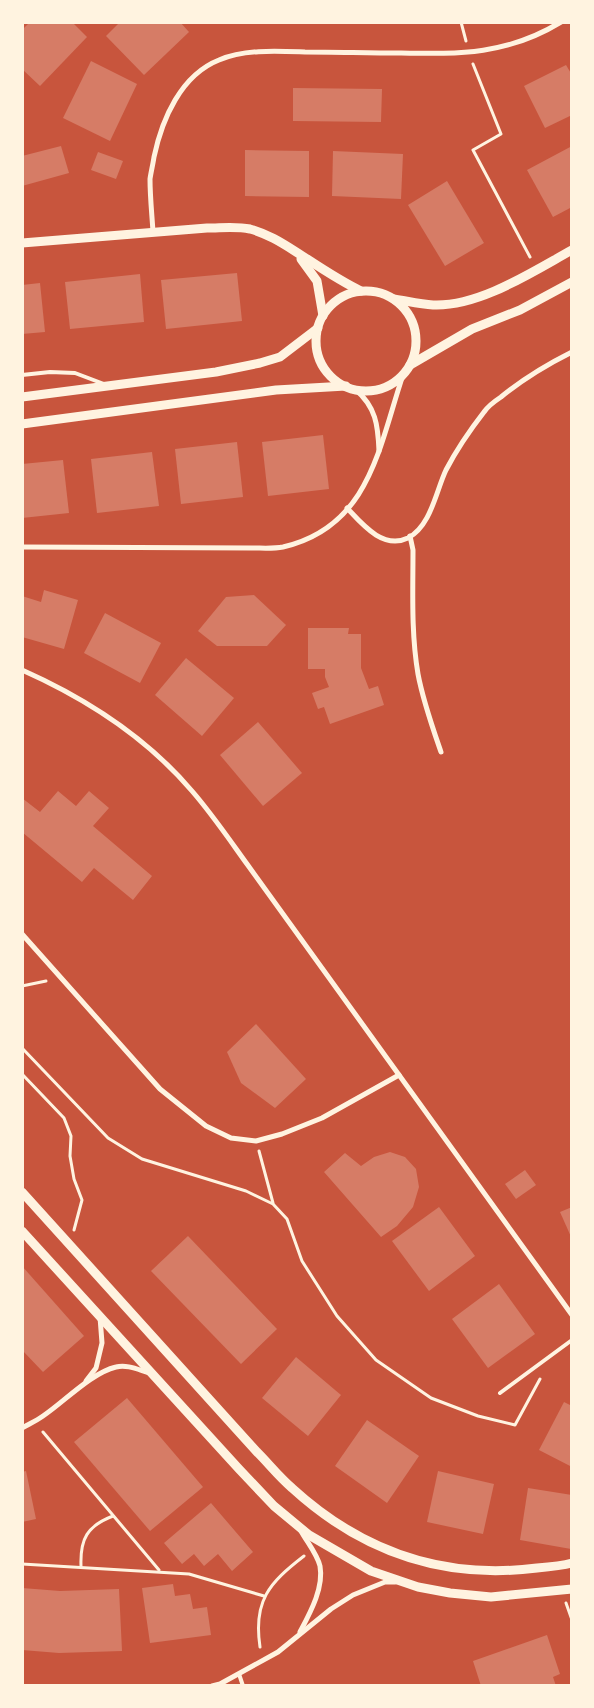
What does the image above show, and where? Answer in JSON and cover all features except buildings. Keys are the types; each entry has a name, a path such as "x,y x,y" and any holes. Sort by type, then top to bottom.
{"street":[{"path":"153,232 150,178 162,129 171,107 191,79 203,68 218,60 251,53 281,52 447,54 481,52 541,35 561,22"},
{"path":"22,243 232,227 248,229 282,243 339,280 361,291"},
{"path":"282,243 301,259 317,281 323,316"},
{"path":"394,299 432,305 447,304 508,285 572,250"},
{"path":"410,364 472,329 520,310 572,282"},
{"path":"22,547 281,547 305,540 332,525 363,487 379,454 403,375 415,351 416,336 412,322 405,309 394,299 384,294 361,291 339,299 330,306 318,328 316,342 319,356 325,368 334,379 364,396 378,425 379,454"},
{"path":"22,397 216,372 260,363 280,356 318,328"},
{"path":"347,508 378,537 393,541 406,538 419,530 446,470 464,439 485,409 512,387 542,367 572,352"},
{"path":"22,424 276,390 351,388 373,390 389,385 403,375"},
{"path":"410,536 414,640 418,672 426,708 440,752"},
{"path":"22,670 52,684 101,713 155,755 192,791 247,864 572,1315"},
{"path":"22,934 160,1089 206,1126 231,1138 256,1141 282,1134 322,1118 399,1075"},
{"path":"22,1192 291,1488 324,1514 381,1548 424,1563 492,1572 572,1563"},
{"path":"22,1231 274,1506 298,1526 338,1553 371,1571 418,1587 450,1593 491,1597 572,1589"},
{"path":"82,1386 96,1368 102,1344 100,1316"},
{"path":"22,1428 42,1417 82,1386 117,1366 132,1367 152,1374"},
{"path":"298,1526 320,1566 319,1585 311,1612 299,1634"},
{"path":"212,1686 220,1684 278,1652 331,1609 353,1595 385,1582 403,1582"}],"lane":[{"path":"22,375 50,372 75,373 109,386"},
{"path":"500,1393 572,1340"},
{"path":"239,1674 243,1686"}],"path":[{"path":"461,22 468,52 501,134 473,150 537,270"},
{"path":"22,986 61,978"},
{"path":"22,1048 108,1138 142,1159 246,1191 273,1204 287,1219 302,1261 337,1316 376,1360 431,1398 478,1416 516,1425 552,1354"},
{"path":"22,1074 64,1118 71,1136 70,1156 74,1179 82,1200 70,1246"},
{"path":"256,1141 273,1204"},
{"path":"34,1421 160,1571"},
{"path":"81,1566 83,1541 88,1531 101,1520 113,1516"},
{"path":"262,1662 258,1637 258,1617 264,1596 273,1582 285,1570 312,1549"},
{"path":"22,1564 81,1566 188,1574 264,1596"}]}
